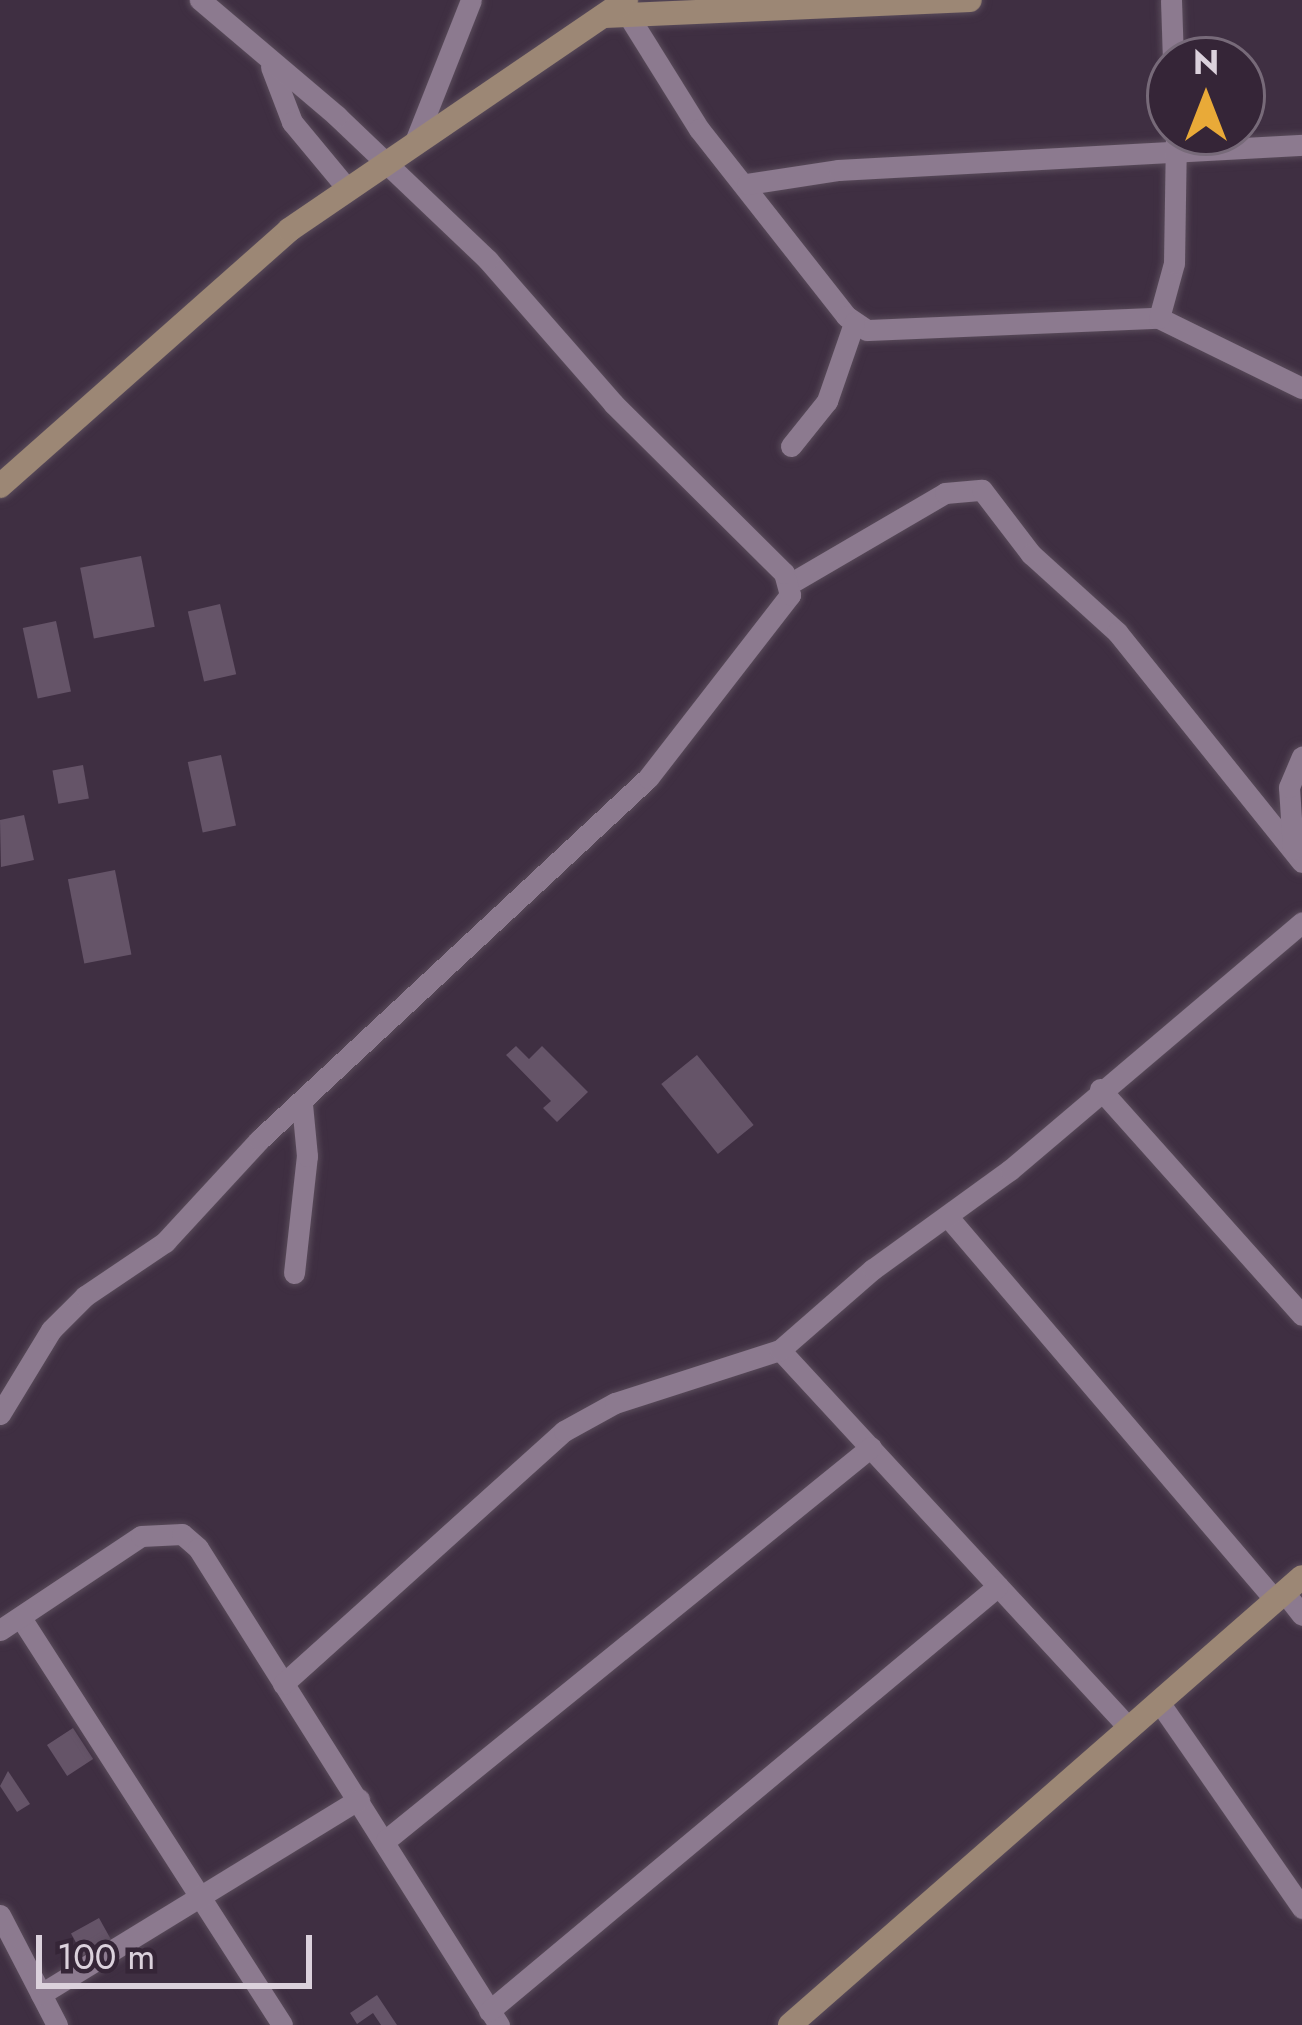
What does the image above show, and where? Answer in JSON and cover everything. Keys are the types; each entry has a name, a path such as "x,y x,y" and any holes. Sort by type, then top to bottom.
{"street":[{"path":"200,0 385,161 790,583"},
{"path":"416,139 471,0"},
{"path":"0,486 346,187 619,11 970,0"},
{"path":"1171,0 1172,36"},
{"path":"619,11 699,129 854,323 882,333 1160,318 1302,388"},
{"path":"271,66 292,122 346,187"},
{"path":"747,184 839,170 1146,143"},
{"path":"1266,144 1302,145"},
{"path":"1160,318 1174,263 1176,156"},
{"path":"791,446 826,401 854,323"},
{"path":"0,1414 20,1376 86,1296 165,1242 302,1104 649,778 783,613 790,583 945,493 982,490 1031,554 1117,632 1298,856"},
{"path":"1298,856 1289,787 1302,757"},
{"path":"284,1684 575,1424 780,1350 1302,922"},
{"path":"1100,1089 1302,1315"},
{"path":"294,1273 308,1156 302,1104"},
{"path":"948,1216 1287,1590 1302,1615"},
{"path":"780,1350 1129,1728"},
{"path":"0,1360 20,1376"},
{"path":"386,1840 872,1447"},
{"path":"0,1630 141,1536 182,1534 386,1840 494,2018 998,1586"},
{"path":"790,2025 1287,1590"},
{"path":"21,1618 282,2025"},
{"path":"1159,1702 1302,1908"},
{"path":"40,1994 359,1799"},
{"path":"0,1915 57,2025"}],"building":[{"path":"141,556 155,627 94,639 80,568"},
{"path":"220,604 236,674 204,682 188,611"},
{"path":"56,621 71,691 38,698 23,628"},
{"path":"221,755 236,825 203,832 188,762"},
{"path":"83,765 89,798 58,804 52,770"},
{"path":"24,815 34,860 1,867 0,820"},
{"path":"115,870 131,954 84,964 68,879"},
{"path":"516,1046 529,1059 542,1046 588,1092 557,1122 543,1108 551,1101 506,1055"},
{"path":"697,1055 754,1125 718,1154 661,1084"},
{"path":"73,1728 93,1759 67,1776 47,1745"},
{"path":"8,1771 30,1804 17,1812 0,1786"},
{"path":"99,1918 111,1940 83,1955 71,1934"},
{"path":"377,1995 397,2025 381,2025 373,2013 357,2024 350,2013"}]}
